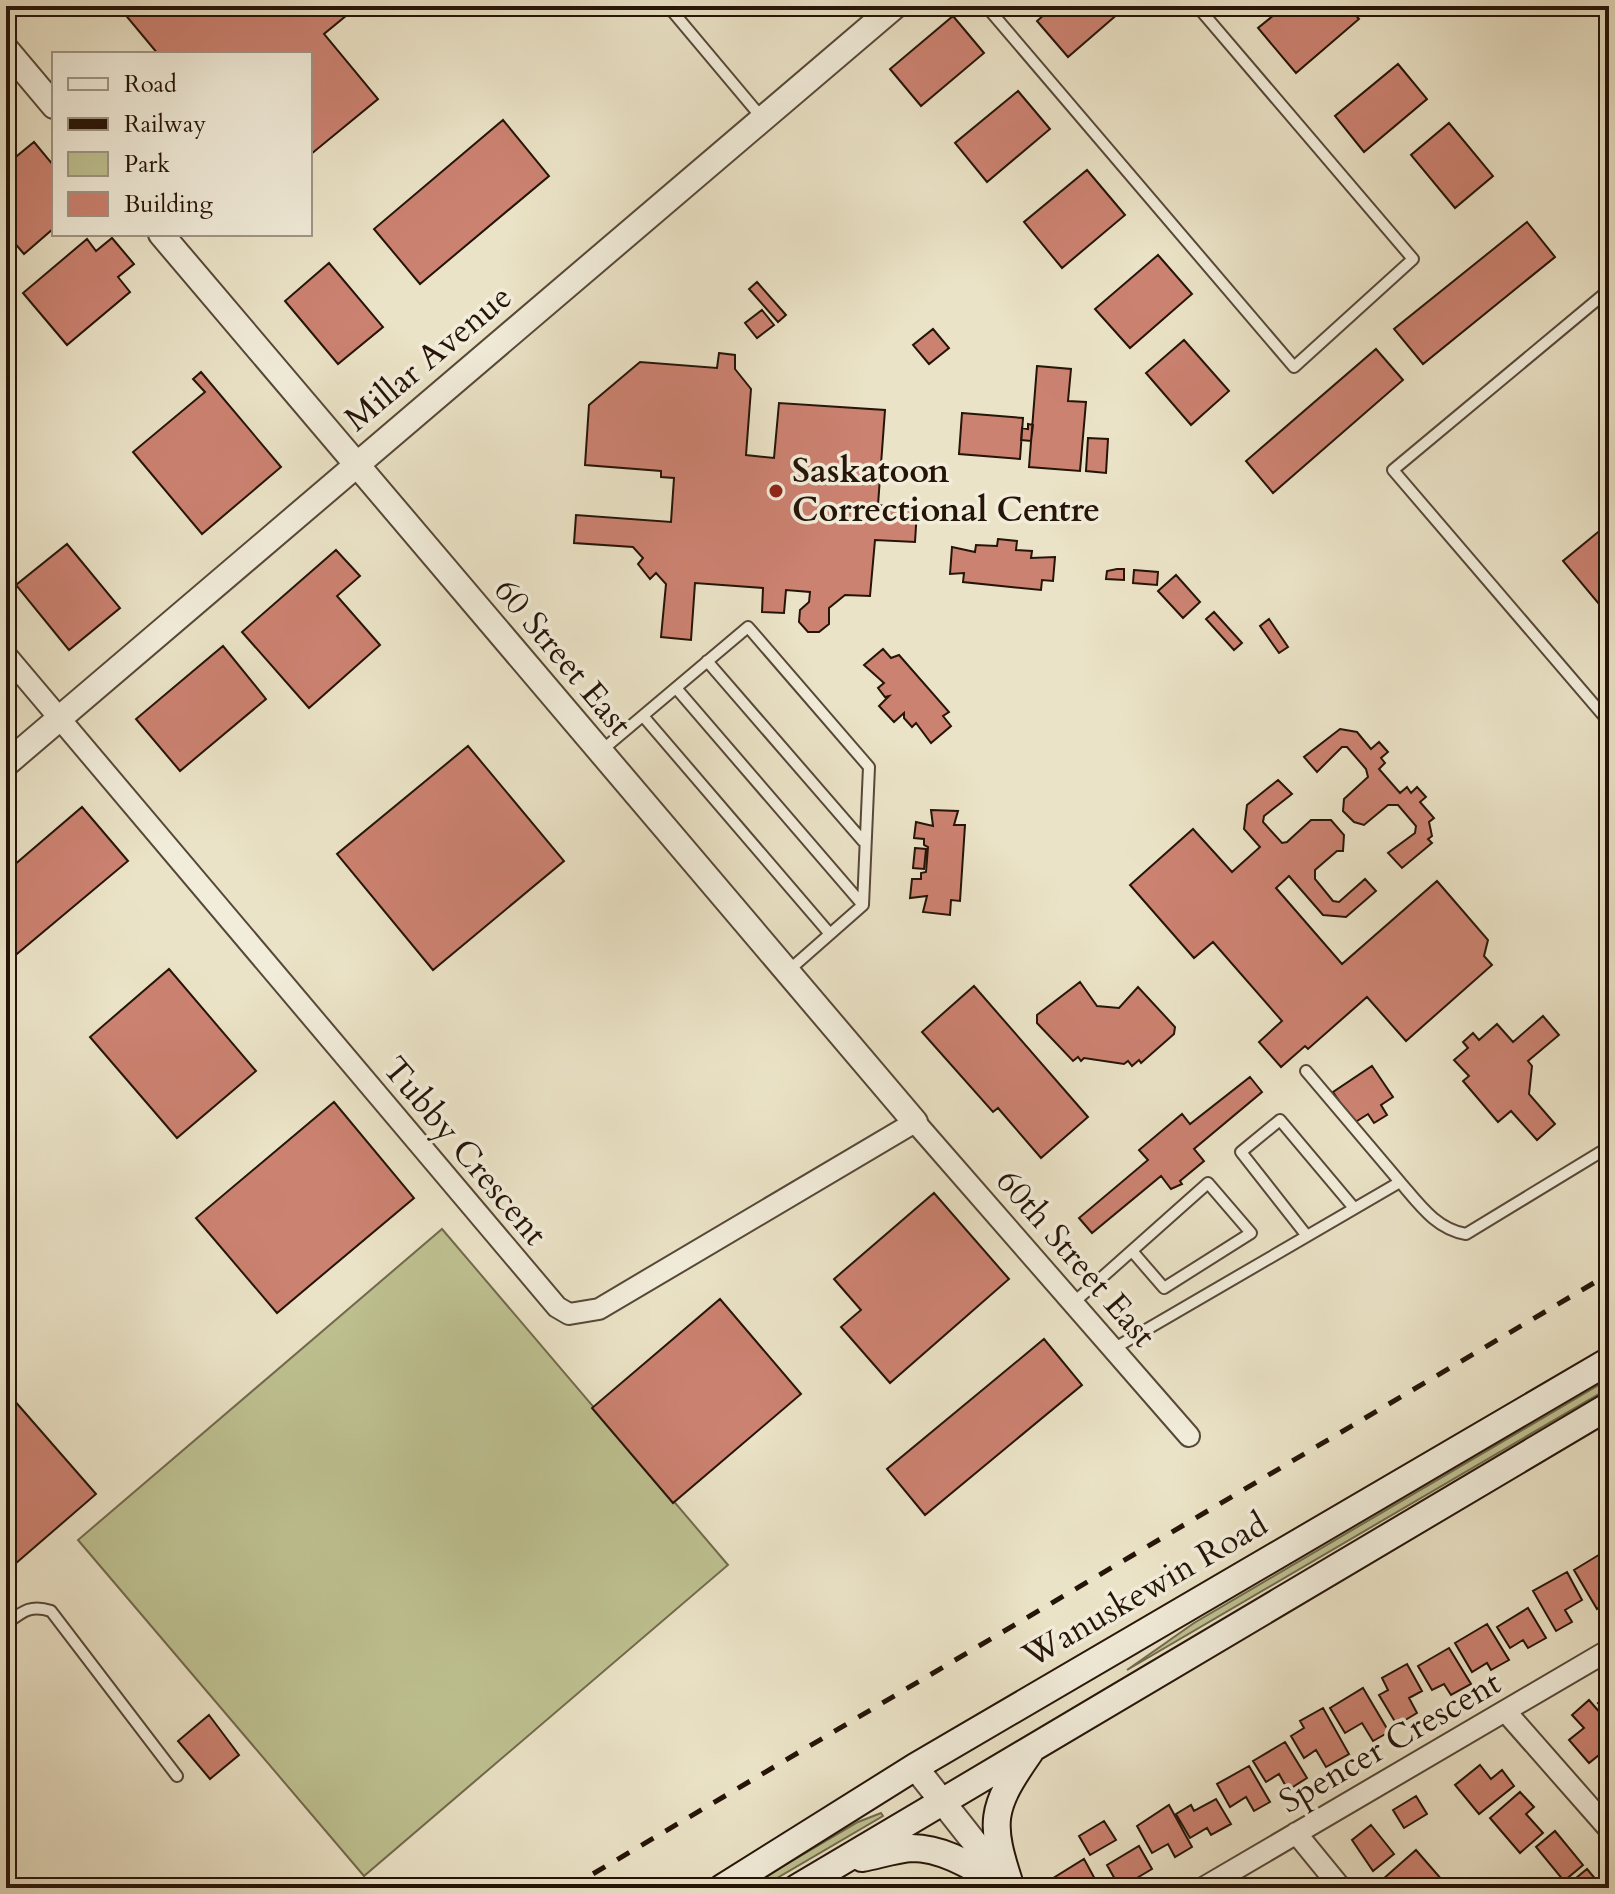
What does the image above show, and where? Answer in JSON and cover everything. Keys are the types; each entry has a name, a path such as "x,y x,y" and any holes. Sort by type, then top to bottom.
{"main road":[{"name":"Wanuskewin Road","path":"722,1888 915,1767 1609,1361"},
{"path":"797,1888 1609,1406"},
{"path":"1011,1888 1000,1854 996,1815 1033,1748"},
{"path":"843,1861 910,1848 928,1850 951,1857 1011,1888"}],"street":[{"name":"Millar Avenue","path":"6,764 895,6"},
{"path":"6,49 52,104"},
{"name":"60 Street East","path":"163,236 915,1122"},
{"name":"Tubby Crescent","path":"6,655 544,1295 569,1314 599,1309 915,1122"},
{"name":"60th Street East","path":"915,1122 1189,1436"},
{"name":"Spencer Crescent","path":"1203,1888 1609,1650"},
{"path":"1506,1712 1609,1829"},
{"path":"915,1767 1011,1888"},
{"path":"1296,1833 1341,1888"}],"lane":[{"path":"668,6 762,119"},
{"path":"986,6 1294,367 1413,259 1197,6"},
{"path":"1609,290 1393,470 1609,722"},
{"path":"599,752 748,627 869,767 863,841 863,905 787,972"},
{"path":"707,661 863,841"},
{"path":"676,688 863,905"},
{"path":"643,716 830,934"},
{"path":"1306,1071 1400,1182 1450,1231 1466,1234 1609,1147"},
{"path":"1307,1236 1241,1152 1280,1120 1354,1208"},
{"path":"1113,1349 1400,1182"},
{"path":"1072,1304 1208,1183 1251,1233 1164,1288 1132,1251"},
{"path":"6,1624 26,1609 37,1606 51,1611 177,1776"}],"green space":[{"path":"442,1229 728,1565 364,1876 78,1540"},
{"path":"1609,1379 1609,1388 1127,1670 1194,1623"},
{"path":"881,1813 883,1816 760,1888 746,1888 858,1822"}],"building":[{"path":"118,6 358,6 324,34 378,99 312,153 312,52 156,52"},
{"path":"1054,6 1127,6 1068,57 1037,21"},
{"path":"1285,6 1348,6 1359,19 1296,73 1258,28"},
{"path":"953,16 984,53 921,106 890,69"},
{"path":"1398,64 1427,99 1364,152 1335,116"},
{"path":"1018,91 1050,129 987,182 955,143"},
{"path":"503,120 549,176 420,284 374,229"},
{"path":"1449,123 1493,176 1455,208 1411,155"},
{"path":"34,142 52,164 52,230 24,254 6,233 6,165"},
{"path":"1087,170 1125,215 1062,268 1024,222"},
{"path":"1527,222 1555,257 1423,364 1394,329"},
{"path":"112,238 134,264 118,277 130,292 67,345 23,293 87,239 96,251"},
{"path":"1158,255 1192,294 1130,348 1095,309"},
{"path":"329,263 383,327 338,364 285,301"},
{"path":"757,282 786,315 778,322 749,289"},
{"path":"762,310 774,325 757,338 745,323"},
{"path":"933,329 949,348 929,364 913,345"},
{"path":"1184,340 1229,391 1191,425 1146,373"},
{"path":"1376,349 1403,380 1273,493 1246,461"},
{"name":"Saskatoon Correctional Centre","path":"719,353 735,355 735,369 751,389 746,455 774,458 779,403 885,410 878,505 917,510 915,542 875,540 870,596 845,595 829,608 829,624 819,632 808,632 799,622 800,610 809,602 810,592 786,590 784,613 762,612 763,588 695,583 691,640 661,637 666,584 656,573 650,579 638,564 643,558 633,547 574,543 576,515 671,522 674,478 661,477 661,471 585,465 589,405 640,362 717,368"},
{"path":"1037,366 1071,369 1068,401 1086,402 1080,471 1029,467"},
{"path":"201,372 281,467 202,534 133,452 205,392 193,379"},
{"path":"962,413 1023,418 1020,459 959,454"},
{"path":"1028,424 1033,425 1031,441 1021,440 1022,428 1028,429"},
{"path":"1088,438 1108,439 1106,473 1086,471"},
{"path":"1609,523 1609,616 1563,561"},
{"path":"998,539 1017,541 1016,550 1032,551 1031,558 1055,557 1053,581 1042,580 1041,590 963,582 964,573 950,574 952,547 975,552 976,545 997,546"},
{"path":"67,544 120,608 69,650 16,585"},
{"path":"336,550 360,576 337,596 380,645 309,708 242,632"},
{"path":"1124,569 1124,580 1106,579 1107,571"},
{"path":"1134,570 1158,572 1157,585 1133,583"},
{"path":"1176,575 1200,602 1183,618 1158,591"},
{"path":"1214,612 1242,643 1234,650 1206,619"},
{"path":"1269,619 1288,647 1279,653 1260,626"},
{"path":"223,646 266,699 180,771 136,719"},
{"path":"883,649 891,658 899,655 949,712 943,716 951,726 931,743 916,723 912,727 904,718 904,713 894,722 879,706 889,696 885,697 878,688 884,683 864,665"},
{"path":"1340,729 1357,732 1371,749 1379,742 1388,752 1381,758 1385,763 1379,769 1400,793 1407,787 1411,793 1417,787 1426,797 1420,802 1434,818 1429,822 1432,836 1428,839 1432,843 1402,868 1388,853 1415,833 1416,826 1398,805 1388,805 1364,825 1354,822 1343,811 1344,799 1368,777 1366,769 1347,747 1342,747 1317,772 1304,757"},
{"path":"468,746 564,861 433,970 337,854"},
{"path":"1278,780 1292,794 1264,816 1263,822 1282,843 1311,820 1331,820 1344,835 1343,851 1337,851 1315,870 1315,879 1333,901 1339,902 1365,879 1376,891 1346,917 1323,915 1289,876 1276,888 1342,964 1437,881 1488,940 1484,956 1492,965 1406,1041 1367,997 1308,1049 1305,1046 1281,1067 1259,1042 1282,1021 1213,942 1194,958 1130,885 1193,829 1232,872 1260,847 1244,829 1247,805"},
{"path":"82,807 128,861 6,963 6,872"},
{"path":"931,810 958,811 954,825 965,825 960,901 951,900 950,915 923,912 927,896 910,898 912,879 921,879 921,873 926,872 928,847 924,845 924,839 914,838 916,822 933,826"},
{"path":"915,848 926,849 924,869 913,868"},
{"path":"169,969 256,1071 177,1138 90,1037"},
{"path":"1080,982 1097,1006 1119,1008 1138,987 1175,1027 1174,1034 1141,1063 1139,1060 1132,1066 1128,1061 1124,1064 1084,1058 1081,1061 1078,1057 1073,1061 1037,1023 1037,1015"},
{"path":"974,986 1088,1117 1041,1158 998,1108 993,1112 922,1032"},
{"path":"1543,1016 1559,1035 1528,1061 1532,1066 1529,1094 1555,1124 1537,1140 1511,1111 1498,1122 1463,1081 1469,1076 1454,1060 1468,1048 1463,1042 1473,1033 1479,1040 1497,1024 1513,1042"},
{"path":"1372,1066 1393,1097 1381,1105 1387,1115 1374,1123 1368,1114 1354,1123 1333,1092"},
{"path":"1250,1077 1262,1092 1194,1149 1204,1161 1180,1181 1182,1184 1171,1189 1161,1176 1092,1233 1079,1218 1148,1160 1139,1150 1182,1114 1190,1124"},
{"path":"334,1102 414,1198 277,1313 196,1218"},
{"path":"934,1193 1009,1279 890,1383 841,1327 861,1310 834,1279"},
{"path":"720,1299 801,1394 673,1503 592,1408"},
{"path":"1044,1339 1082,1385 925,1515 887,1469"},
{"path":"6,1391 96,1494 7,1571 6,1570"},
{"path":"1602,1553 1609,1564 1609,1601 1597,1609 1574,1570"},
{"path":"1567,1572 1582,1600 1565,1610 1572,1622 1556,1631 1533,1591"},
{"path":"1528,1608 1546,1638 1528,1648 1523,1640 1510,1648 1497,1627"},
{"path":"1487,1624 1509,1660 1491,1670 1487,1663 1472,1672 1455,1643"},
{"path":"1449,1648 1471,1684 1451,1695 1444,1684 1432,1690 1418,1666"},
{"path":"1407,1664 1422,1691 1409,1698 1417,1713 1397,1725 1379,1695 1388,1690 1382,1678"},
{"path":"1363,1688 1389,1732 1373,1741 1362,1723 1345,1733 1330,1708"},
{"path":"1609,1693 1609,1716 1598,1703"},
{"path":"1589,1700 1609,1723 1609,1747 1589,1763 1569,1740 1584,1728 1572,1715"},
{"path":"1323,1708 1349,1754 1326,1767 1316,1750 1304,1758 1291,1736 1304,1728 1300,1721"},
{"path":"209,1715 239,1755 210,1779 178,1741"},
{"path":"1285,1742 1307,1778 1288,1790 1279,1774 1266,1782 1253,1761"},
{"path":"1480,1765 1491,1779 1502,1770 1514,1786 1479,1814 1455,1785"},
{"path":"1249,1766 1270,1802 1254,1811 1246,1797 1230,1807 1217,1784"},
{"path":"1520,1792 1534,1807 1526,1814 1543,1833 1520,1853 1490,1818"},
{"path":"1416,1796 1427,1814 1404,1828 1393,1810"},
{"path":"1216,1799 1231,1824 1211,1835 1207,1828 1190,1838 1176,1814 1191,1805 1194,1811"},
{"path":"1169,1805 1192,1847 1175,1857 1168,1844 1152,1853 1137,1826"},
{"path":"1104,1821 1116,1840 1090,1855 1079,1836"},
{"path":"1371,1825 1394,1854 1373,1871 1352,1840"},
{"path":"1555,1831 1583,1865 1564,1881 1536,1847"},
{"path":"1139,1846 1152,1869 1120,1888 1107,1865"},
{"path":"1416,1850 1449,1888 1391,1888 1383,1879"},
{"path":"1084,1859 1096,1881 1084,1888 1055,1888 1050,1880"},
{"path":"1587,1869 1603,1888 1564,1888"}],"railway":[{"path":"569,1888 1609,1274"}],"place":[{"name":"Saskatoon Correctional Centre","path":"776,491"}]}
